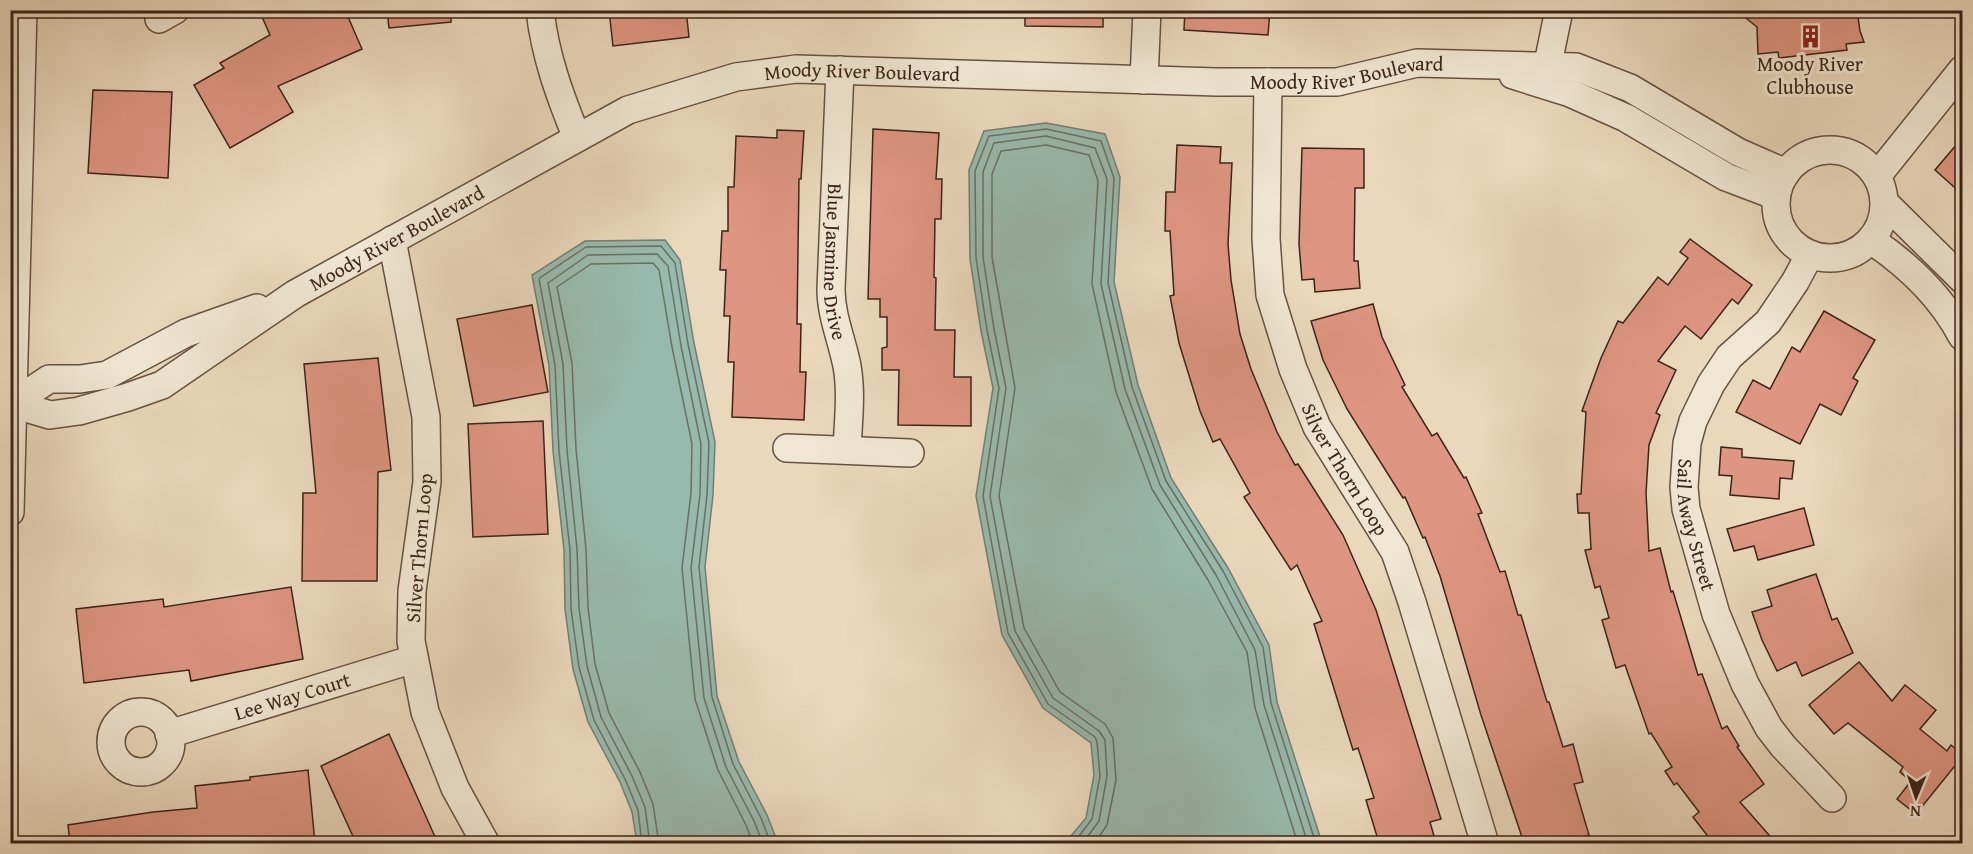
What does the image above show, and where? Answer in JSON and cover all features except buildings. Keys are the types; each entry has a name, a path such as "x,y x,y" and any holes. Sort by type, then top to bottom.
{"street":[{"path":"10,512 23,10"},
{"path":"540,10 542,34 549,65 577,138"},
{"path":"1144,80 1147,10"},
{"path":"1545,75 1559,10"},
{"name":"Moody River Boulevard","path":"12,404 50,415 79,411 128,398 162,385 295,294 628,110 736,77 795,69 1144,80 1338,82 1417,63 1481,64 1545,75 1576,68 1630,88 1738,152 1781,185"},
{"name":"Blue Jasmine Drive","path":"840,70 831,289 834,315 847,366 848,450"},
{"path":"1877,176 1962,70"},
{"name":"Silver Thorn Loop","path":"1268,82 1266,239 1270,295 1293,369 1317,427 1395,552 1485,843"},
{"path":"1825,150 1844,152 1857,157 1877,176 1885,204 1881,224 1871,240 1856,251 1838,257 1821,257 1810,254 1789,239 1779,223 1781,185 1792,166 1807,155 1825,150"},
{"path":"1885,204 1962,279"},
{"name":"Silver Thorn Loop","path":"392,240 426,417 427,482 412,591 411,641 425,712 455,788 486,843"},
{"path":"1871,240 1895,256 1926,284 1962,336"},
{"name":"Sail Away Street","path":"1810,254 1795,282 1768,322 1730,357 1711,384 1693,421 1687,443 1684,487 1686,509 1716,614 1745,684 1768,728 1832,798"},
{"name":"Moody River Boulevard","path":"12,404 49,379 80,379 106,375 186,333 295,294"},
{"path":"186,333 201,357"},
{"path":"787,448 910,453"},
{"name":"Lee Way Court","path":"169,734 414,659"}],"water":[{"path":"1046,123 1105,134 1120,177 1114,282 1138,385 1171,478 1228,568 1269,645 1277,702 1322,843 1065,843 1086,818 1094,775 1091,743 1043,708 1002,635 976,496 993,388 981,331 970,259 969,170 984,131"},
{"path":"665,240 680,260 694,343 715,442 713,495 705,567 717,696 739,762 767,815 778,843 637,843 632,812 620,782 588,722 573,669 565,609 564,550 553,451 549,365 532,275 585,241"}],"place":[{"name":"Moody River Clubhouse","path":"1810,36"}]}
